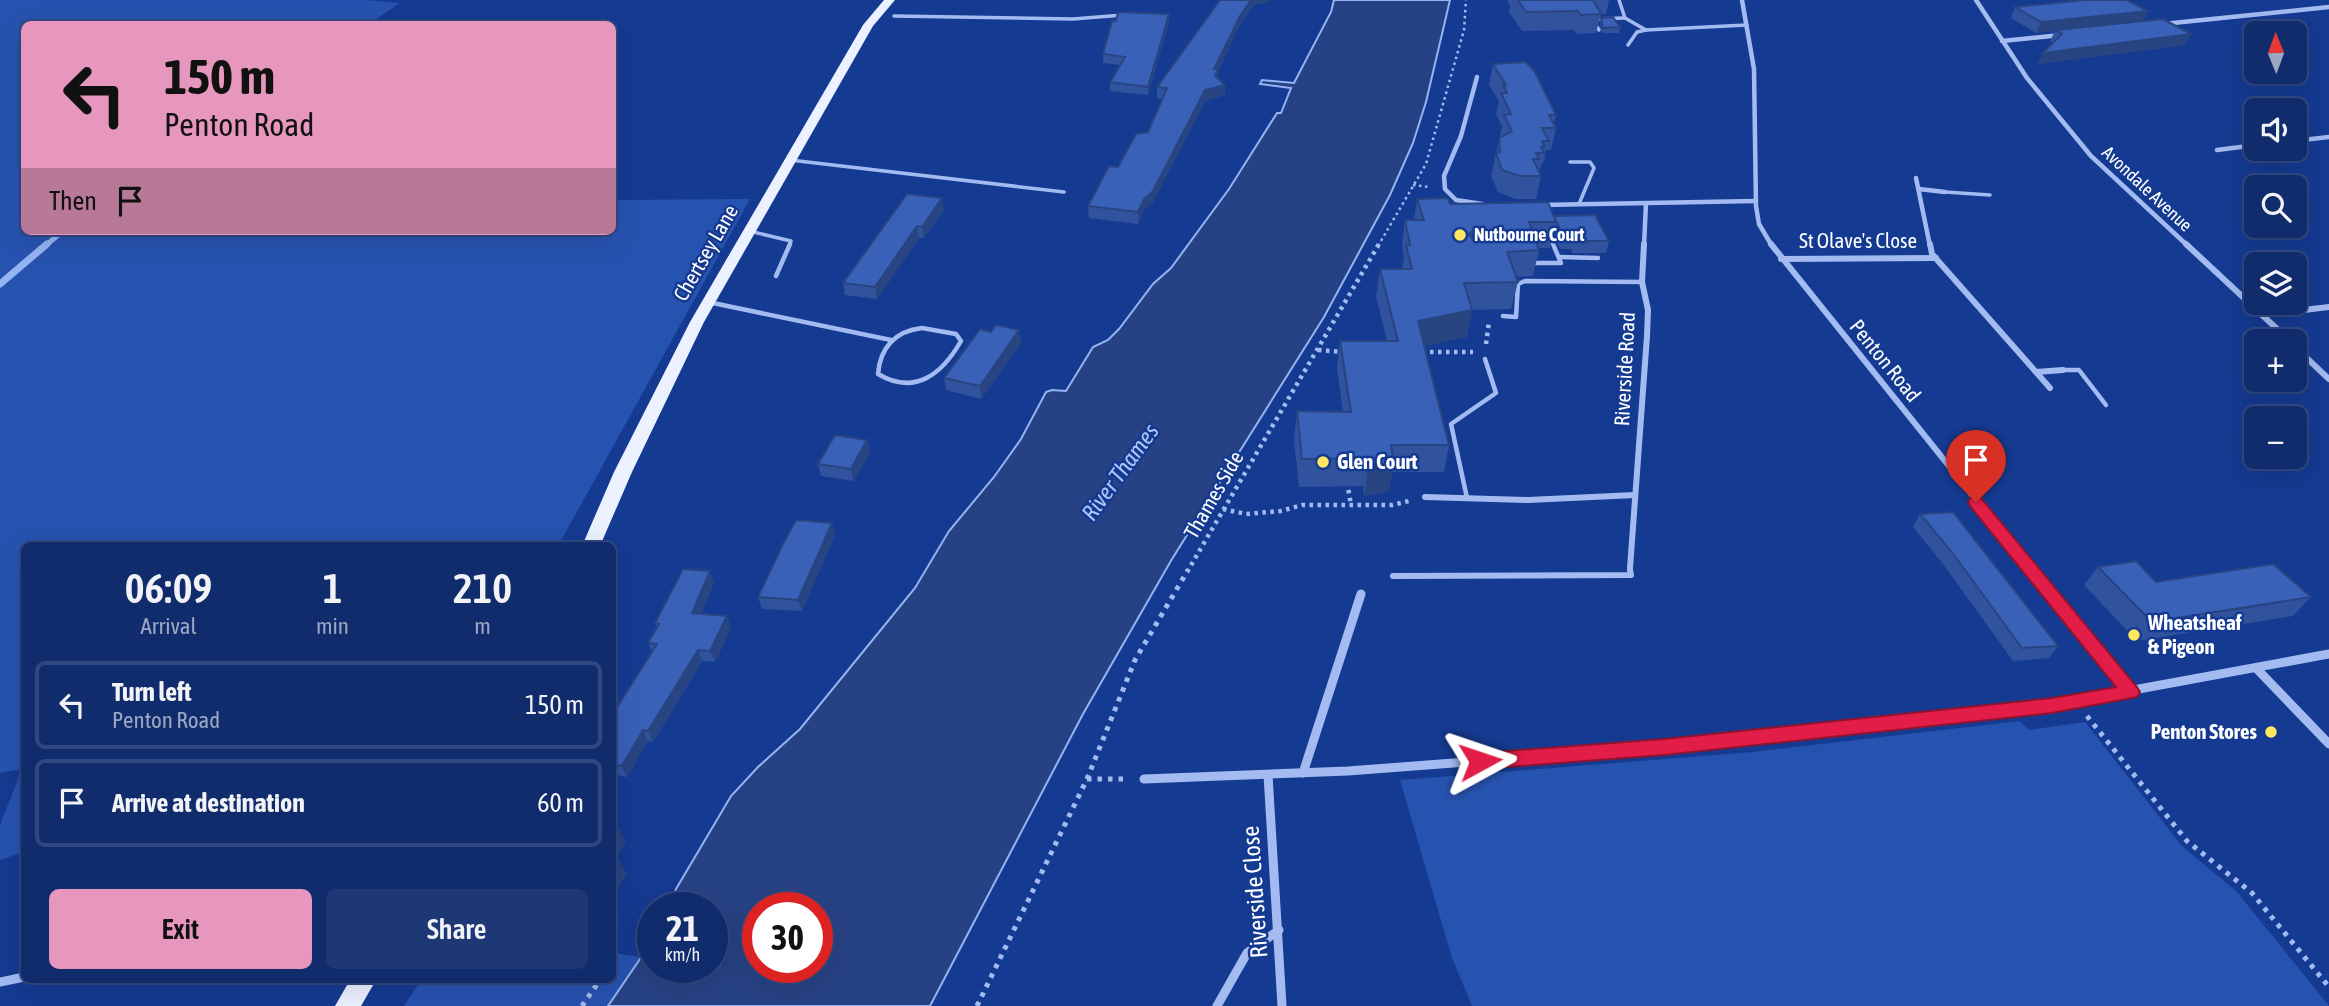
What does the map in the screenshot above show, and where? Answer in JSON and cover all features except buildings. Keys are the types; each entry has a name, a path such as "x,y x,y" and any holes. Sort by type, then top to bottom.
{"main road":[{"name":"Chertsey Lane","path":"593,542 623,472 708,302 868,25 890,0"},
{"path":"346,1006 362,983"}],"street":[{"name":"Penton Road","path":"1742,0 1754,69 1756,201 1759,224 1781,259 2131,692"},
{"name":"Avondale Avenue","path":"1976,0 2027,78 2091,156 2244,298"},
{"path":"2152,25 2329,7"},
{"path":"2002,41 2071,34"},
{"path":"1477,77 1461,136 1444,176 1445,189 1456,200 1488,204"},
{"path":"2307,140 2329,137"},
{"path":"2217,150 2244,147"},
{"name":"St Olave's Close","path":"1916,178 1932,254 2050,388"},
{"path":"1919,189 1945,192"},
{"path":"1537,205 1756,201"},
{"name":"Riverside Road","path":"1630,568 1647,336 1648,310 1642,282 1646,203"},
{"name":"St Olave's Close","path":"1781,259 1936,258"},
{"path":"2307,310 2329,307"},
{"name":"Avondale Avenue","path":"2262,315 2277,329"},
{"path":"2307,358 2329,379"},
{"path":"2036,372 2063,370"},
{"path":"1425,497 1528,499 1635,495"},
{"path":"1303,774 1361,594"},
{"path":"1144,779 1303,774 1664,747 2075,702 2329,654"},
{"path":"2256,668 2329,744"},
{"name":"Riverside Close","path":"1268,775 1282,1006"},
{"path":"1217,1006 1247,953 1279,930"},
{"path":"0,982 21,978"}],"lane":[{"path":"1619,0 1625,18"},
{"path":"894,16 1073,19 1133,14"},
{"path":"1599,30 1592,19 1625,18 1646,30"},
{"path":"1628,45 1637,32 1646,30 1747,25"},
{"path":"790,160 1064,192"},
{"path":"1570,163 1591,162 1594,168 1579,204"},
{"path":"1945,192 1990,195"},
{"path":"1537,205 1541,215"},
{"path":"1521,262 1561,263 1546,226"},
{"path":"749,231 791,241 776,276"},
{"path":"1559,257 1598,258"},
{"path":"1503,316 1516,317 1518,284 1525,281 1642,282"},
{"path":"708,302 891,340"},
{"path":"914,327 956,334 961,341 930,379 910,384 886,379 878,374 879,358 891,340 902,330 914,327"},
{"path":"1467,498 1451,424 1496,393 1485,359"},
{"path":"2063,370 2079,370 2106,405"},
{"path":"1393,576 1631,575 1630,568"}],"path":[{"name":"Thames Side","path":"977,1006 1087,779 1135,660 1426,164 1464,30 1466,0"},
{"path":"1409,352 1485,352 1490,316 1503,316"},
{"path":"1429,340 1433,352"},
{"path":"1318,351 1349,352"},
{"path":"1346,478 1350,505"},
{"path":"1223,509 1246,514 1281,511 1302,505 1392,505 1425,497"},
{"path":"2075,702 2187,841 2252,893 2329,987"},
{"path":"1087,779 1144,779"},
{"path":"582,1006 598,983"}],"shaded area":[{"path":"0,0 363,0 400,3 373,21 21,21 21,235 616,235 616,200 750,199 560,542 21,542 21,769 0,773"},
{"path":"2020,721 2029,730 2085,722 2182,846 2237,892 2329,1006 1472,1006 1452,958 1400,780 1753,752"},
{"path":"21,772 21,853 0,860 0,825"},
{"path":"616,953 637,956 637,963 608,1006 404,1006 419,983 616,983"}],"water":[{"name":"River Thames","path":"1334,0 1450,0 1426,102 1413,143 1390,195 1324,317 1172,559 1083,714 930,1006 608,1006 637,963 637,983 728,983 728,892 675,892 731,796 800,729 915,588 949,531 994,477 1021,439 1046,392 1066,391 1093,347 1108,340 1119,329 1153,284 1171,268 1229,189 1277,113 1281,113 1291,88 1260,84 1262,80 1294,83 1331,12"}],"waterway":[{"path":"45,246 58,235"},
{"path":"0,284 47,244"}],"place":[{"name":"Nutbourne Court","path":"1460,235"},
{"name":"Glen Court","path":"1323,462"},
{"name":"Wheatsheaf & Pigeon","path":"2134,635"},
{"name":"Penton Stores","path":"2271,732"}],"route":[{"path":"1480,761 1664,747 2052,705 2131,692 1976,502"}]}
